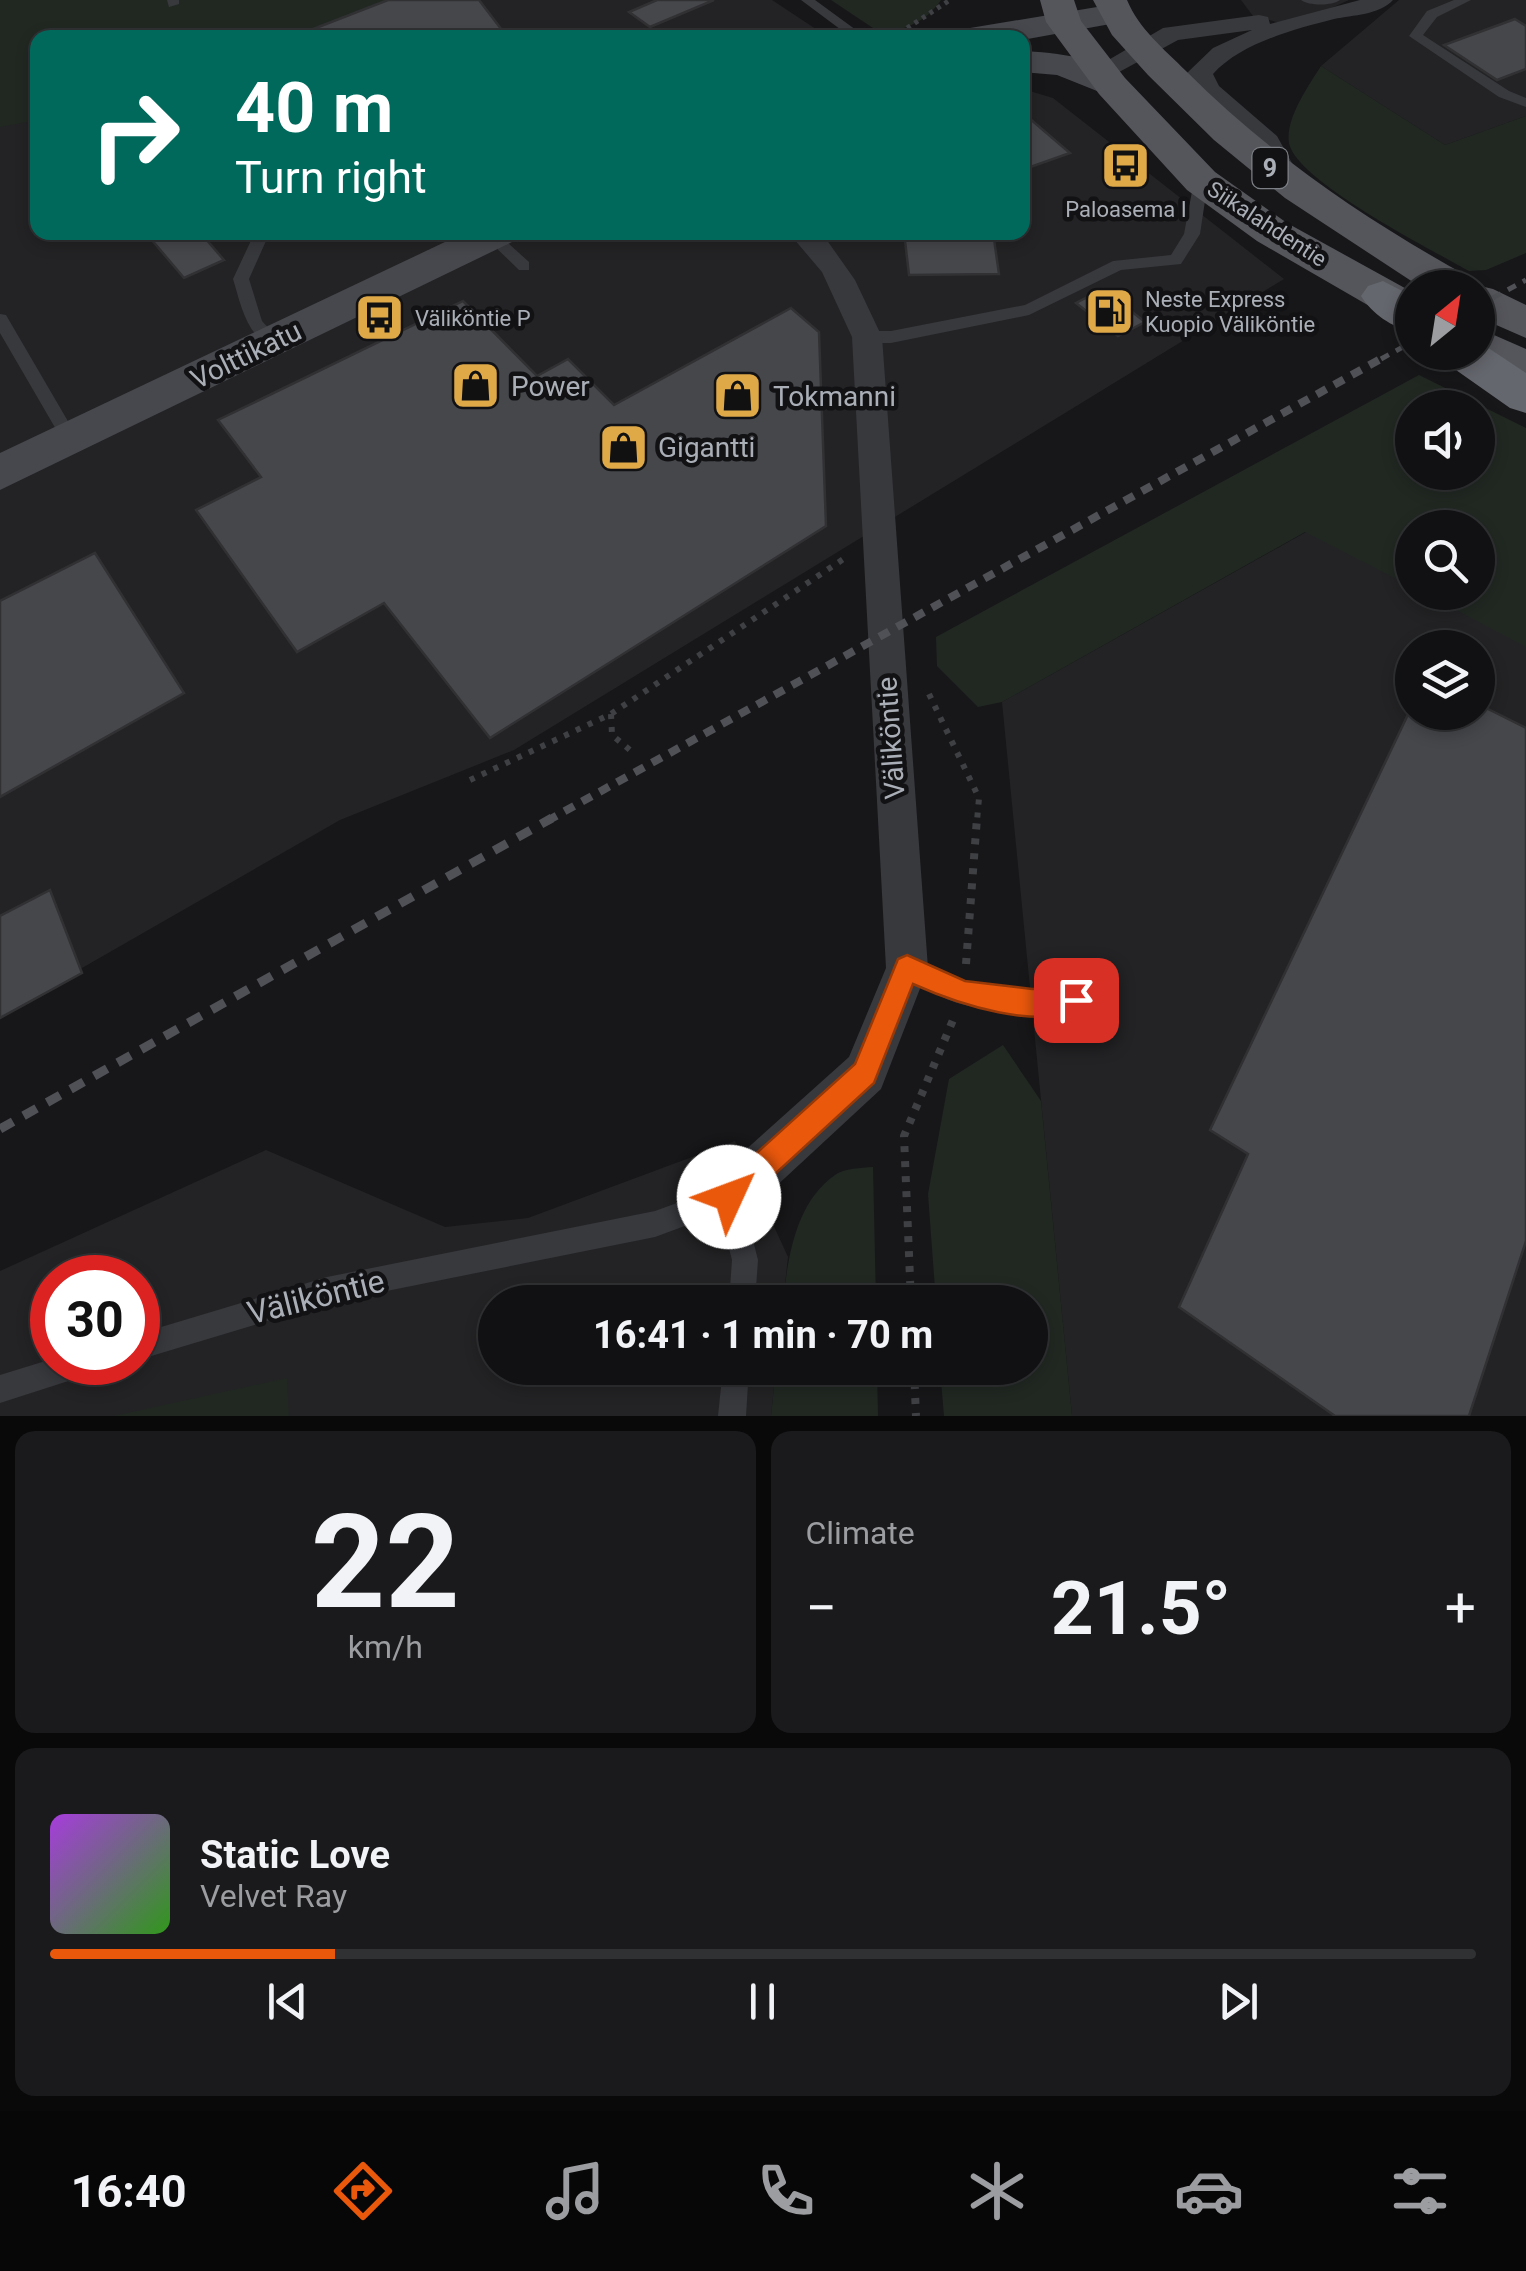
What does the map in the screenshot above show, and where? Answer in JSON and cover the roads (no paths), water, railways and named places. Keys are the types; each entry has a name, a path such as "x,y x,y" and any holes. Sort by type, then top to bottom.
{"highway":[{"path":"1488,370 1526,396"}],"main road":[{"path":"1030,43 1065,19"},
{"path":"1010,30 1065,19 1123,22"},
{"name":"Siikalahdentie","path":"1065,19 1107,79 1201,180 1272,232 1395,303"},
{"name":"Siikalahdentie","path":"1123,22 1207,116 1290,185 1329,214 1425,270"},
{"path":"1030,62 1068,66 1107,79"},
{"name":"Volttikatu","path":"0,473 273,342 506,242"},
{"path":"1495,308 1526,323"},
{"path":"1495,352 1526,368"}],"street":[{"path":"1290,185 1268,142 1208,90 1200,73 1210,58 1326,4"},
{"path":"1107,79 1123,22 1172,32 1326,4 1374,4"},
{"name":"Väliköntie","path":"729,1197 864,1073 907,968 867,337 848,292 811,240"}],"lane":[{"path":"807,0 850,30"},
{"path":"1465,0 1432,14 1416,36 1504,94 1526,103"},
{"path":"867,337 892,337 1028,310 1118,265 1176,260 1192,234 1201,180"},
{"path":"259,240 240,279 255,323 273,342"},
{"path":"0,319 70,439"},
{"path":"907,968 964,994 1032,1002 1076,1000"},
{"path":"729,1197 745,1260 743,1285"},
{"name":"Väliköntie","path":"160,1340 326,1290 655,1224 729,1197"},
{"path":"0,1389 30,1380"},
{"path":"732,1416 735,1385"}],"railway":[{"path":"1495,297 1526,280"},
{"path":"1381,359 1395,351"},
{"path":"547,821 1386,356"},
{"path":"0,1129 552,818"}],"place":[{"name":"Paloasema I","path":"1126,165"},
{"name":"Neste Express Kuopio Väliköntie","path":"1110,312"},
{"name":"Väliköntie P","path":"380,318"},
{"name":"Power","path":"476,386"},
{"name":"Tokmanni","path":"738,396"},
{"name":"Gigantti","path":"623,447"}]}
